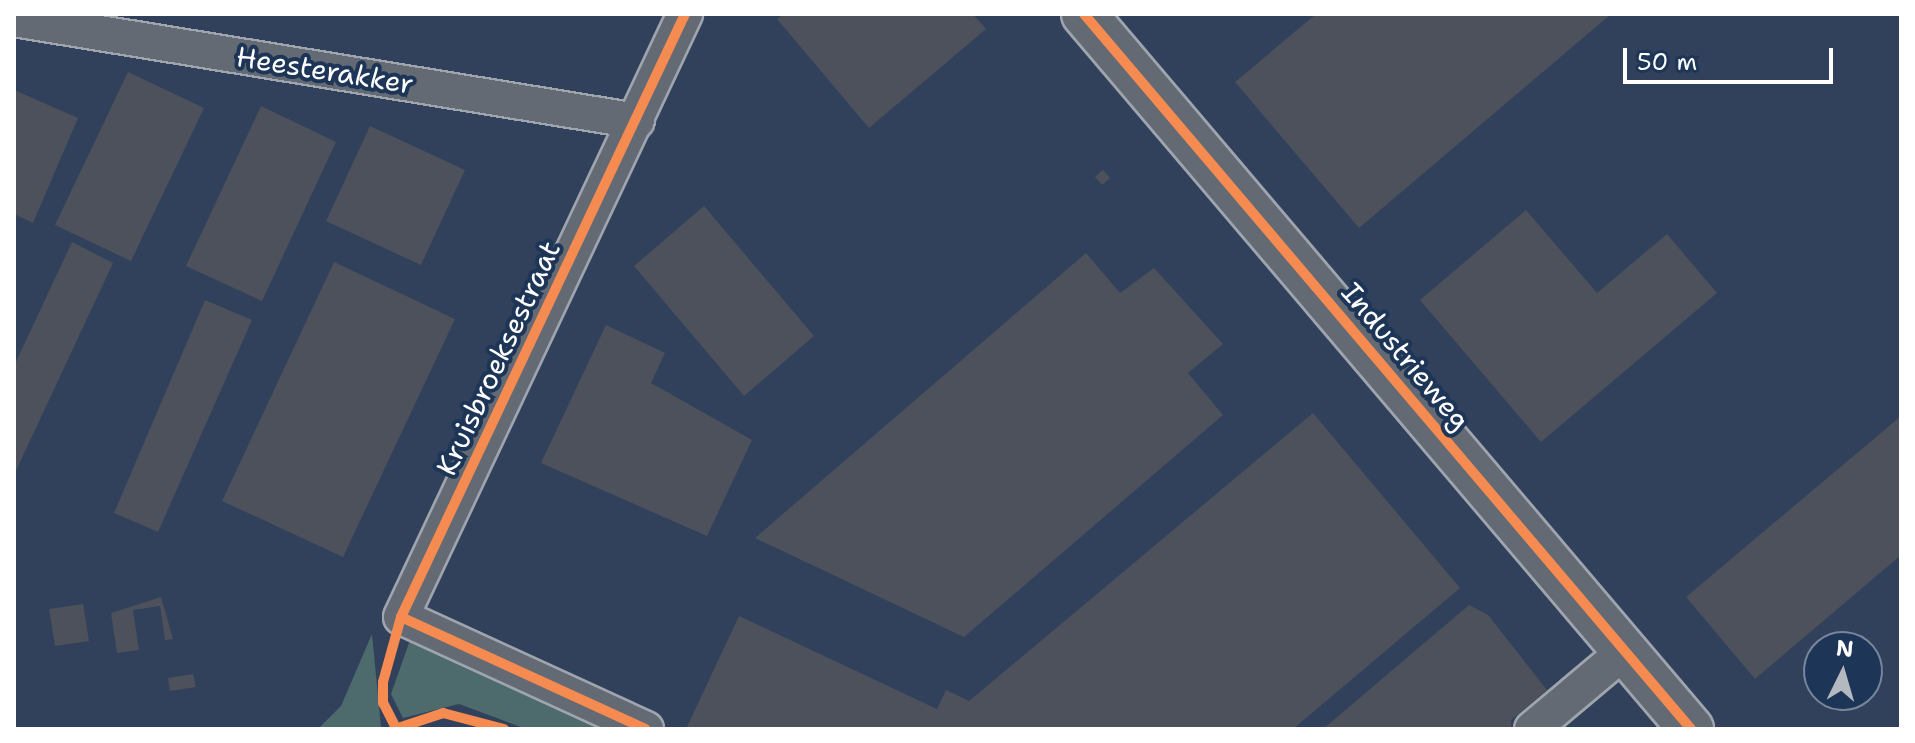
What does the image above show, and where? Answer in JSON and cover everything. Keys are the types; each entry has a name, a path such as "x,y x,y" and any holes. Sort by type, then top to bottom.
{"main road":[{"name":"Industrieweg","path":"1084,14 1691,729"}],"street":[{"name":"Kruisbroeksestraat","path":"646,729 401,617 685,14"},
{"name":"Heesterakker","path":"14,19 637,121"},
{"path":"1532,729 1625,651"}],"shaded area":[{"path":"14,14 1901,14 1901,729 14,729"}],"green space":[{"path":"372,634 381,727 318,729 341,706"},
{"path":"410,640 614,729 526,729 459,704 403,718 391,694"}],"building":[{"path":"783,14 973,14 986,29 869,128 777,19"},
{"path":"1316,14 1611,14 1359,228 1235,82"},
{"path":"128,72 204,108 131,261 55,225"},
{"path":"14,90 78,118 33,223 14,214"},
{"path":"261,106 336,142 262,301 186,266"},
{"path":"370,126 465,170 421,265 326,221"},
{"path":"1103,170 1110,178 1102,185 1095,177"},
{"path":"704,206 814,336 744,396 634,266"},
{"path":"1526,210 1597,293 1667,234 1717,293 1541,442 1420,300"},
{"path":"72,242 113,263 14,475 14,366"},
{"path":"1086,253 1120,293 1154,268 1223,344 1188,373 1223,415 964,637 755,538"},
{"path":"334,262 455,319 343,557 222,501"},
{"path":"205,300 252,320 158,532 114,513"},
{"path":"606,325 665,353 651,383 752,440 707,536 541,463"},
{"path":"1313,413 1460,588 1293,729 686,729 739,616 937,709 946,690 969,701"},
{"path":"1901,416 1901,555 1812,631 1803,631 1803,638 1755,679 1686,597"},
{"path":"161,597 173,639 165,640 160,606 133,610 139,650 117,653 111,613"},
{"path":"83,604 89,641 55,646 49,609"},
{"path":"1469,605 1488,615 1547,690 1511,720 1511,729 1323,729"},
{"path":"193,674 196,687 170,691 168,678"}],"cycle path":[{"path":"396,728 383,703 383,682 401,617 685,14"},
{"path":"1084,14 1691,729"},
{"path":"401,617 646,729"},
{"path":"395,729 443,713 504,729"}]}
